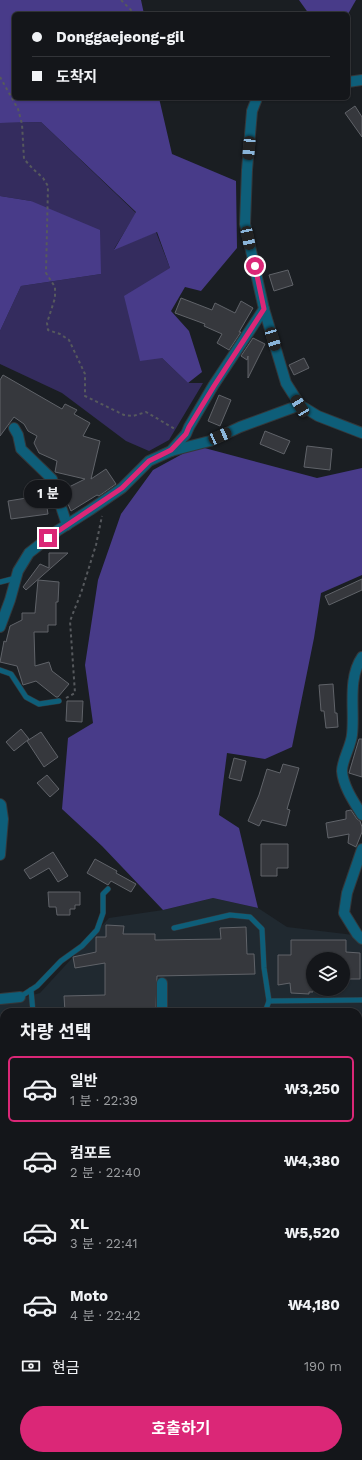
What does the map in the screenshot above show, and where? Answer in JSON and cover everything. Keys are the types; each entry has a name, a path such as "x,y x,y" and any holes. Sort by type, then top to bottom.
{"street":[{"path":"350,82 362,80"},
{"path":"256,100 252,111 247,170 245,224 264,309 286,383 300,406 318,416 362,433"},
{"path":"171,450 186,434 214,386 264,309"},
{"path":"0,627 10,600 18,571 29,553 122,488 149,461 171,450 210,441 240,427 300,406"},
{"path":"14,428 18,435 21,449 52,479 67,525"},
{"path":"362,657 356,666 353,694 352,736 342,770 346,786 362,815"},
{"path":"0,804 3,819 0,855"},
{"path":"362,849 347,893 344,913 362,939"},
{"path":"162,983 162,1008"},
{"path":"0,999 20,997"}],"lane":[{"path":"0,582 16,578"},
{"path":"0,670 11,674 26,697 39,704 59,701"},
{"path":"20,997 37,986 62,961 82,946 97,930 103,913 103,894 108,889"},
{"path":"174,928 230,915 250,917 262,929 264,968 269,1001 266,1008"},
{"path":"31,990 33,1008"},
{"path":"269,1001 362,1000"}],"path":[{"path":"121,0 132,12"},
{"path":"0,77 12,98"},
{"path":"13,100 18,109 22,124 24,159 43,178 48,186 46,273 56,287 55,298 47,323 48,330 69,340 85,374 85,396 124,415 133,416 146,412 186,434"},
{"path":"59,701 75,693 70,621 81,593 103,518 100,503"}],"shaded area":[{"path":"0,0 141,0 144,12 12,12 12,100 159,100 172,154 236,181 237,248 201,291 185,287 171,311 189,331 202,372 188,383 162,358 140,361 124,296 170,268 157,232 114,250 136,212 41,122 0,123"},
{"path":"299,0 356,0 349,12 308,12"},
{"path":"41,122 136,213 114,249 156,232 170,268 162,358 188,383 203,383 169,440 149,451 126,441 62,393 0,364 0,331 21,286 101,274 31,201 0,196 0,123"},
{"path":"0,196 31,201 100,230 101,274 21,286 0,331"},
{"path":"197,446 317,478 362,468 362,575 321,593 314,638 292,747 265,759 227,753 219,815 239,828 258,908 213,898 163,910 102,846 62,809 68,738 93,723 85,665 98,580 121,514 153,470"},
{"path":"213,898 258,908 287,927 362,936 362,1008 0,1008 0,1004 40,993 109,918 163,910"}],"building":[{"path":"355,106 362,117 362,137 345,113"},
{"path":"288,270 293,285 274,291 269,275"},
{"path":"181,298 212,310 215,303 235,313 241,301 253,308 239,332 241,332 229,350 217,343 222,334 204,326 205,324 175,313"},
{"path":"253,338 265,344 248,378 248,356 247,360 241,356"},
{"path":"304,358 309,368 294,375 289,365"},
{"path":"3,375 62,409 65,404 77,410 74,414 90,423 83,436 100,441 91,479 106,469 116,484 99,496 97,495 71,511 64,495 67,493 65,489 85,479 55,472 57,461 39,453 34,443 37,436 28,431 24,424 14,417 0,436 0,380"},
{"path":"219,395 231,400 220,426 208,421"},
{"path":"265,431 290,441 284,454 260,444"},
{"path":"307,446 332,449 330,470 304,467"},
{"path":"39,496 40,502 46,501 48,514 11,519 8,501"},
{"path":"49,553 68,553 26,590 23,587 40,564 49,568"},
{"path":"362,579 362,590 329,605 325,596"},
{"path":"38,580 59,582 58,602 56,602 56,625 48,625 48,632 34,632 35,666 49,662 52,671 69,684 58,697 36,681 23,685 17,666 0,662 4,641 6,642 10,626 22,620 22,613 35,613"},
{"path":"333,684 335,713 337,713 338,727 326,728 324,711 321,711 319,685"},
{"path":"67,701 83,701 82,722 66,721"},
{"path":"21,729 29,739 14,751 6,742"},
{"path":"41,732 58,757 44,767 27,741"},
{"path":"359,739 362,739 362,777 349,773"},
{"path":"234,758 246,761 241,781 229,778"},
{"path":"283,764 299,768 287,809 290,810 286,826 262,820 259,826 248,821 259,795 267,769 280,773"},
{"path":"47,775 59,789 50,797 37,783"},
{"path":"351,810 360,821 362,827 362,832 356,847 348,843 349,834 328,838 326,823 346,819 346,811"},
{"path":"261,844 288,844 288,868 277,868 277,876 261,876"},
{"path":"53,852 68,876 58,882 49,868 30,879 24,870"},
{"path":"95,859 117,871 116,873 136,884 131,892 111,881 108,885 87,873"},
{"path":"48,892 80,892 80,905 75,905 75,909 70,909 70,915 57,915 56,907 49,907"},
{"path":"106,925 124,926 123,934 155,934 155,940 221,939 220,928 246,927 247,954 254,954 255,974 157,976 156,1008 65,1008 64,996 105,995 105,963 75,968 73,957 96,952 96,937 106,937"},
{"path":"291,940 346,940 346,952 306,952 306,994 291,993 290,983 278,985 278,955 291,955"},
{"path":"350,952 360,953 360,979 350,979"}],"route":[{"path":"48,538 122,488 149,461 171,450 186,434 214,386 264,309 255,266"}]}
